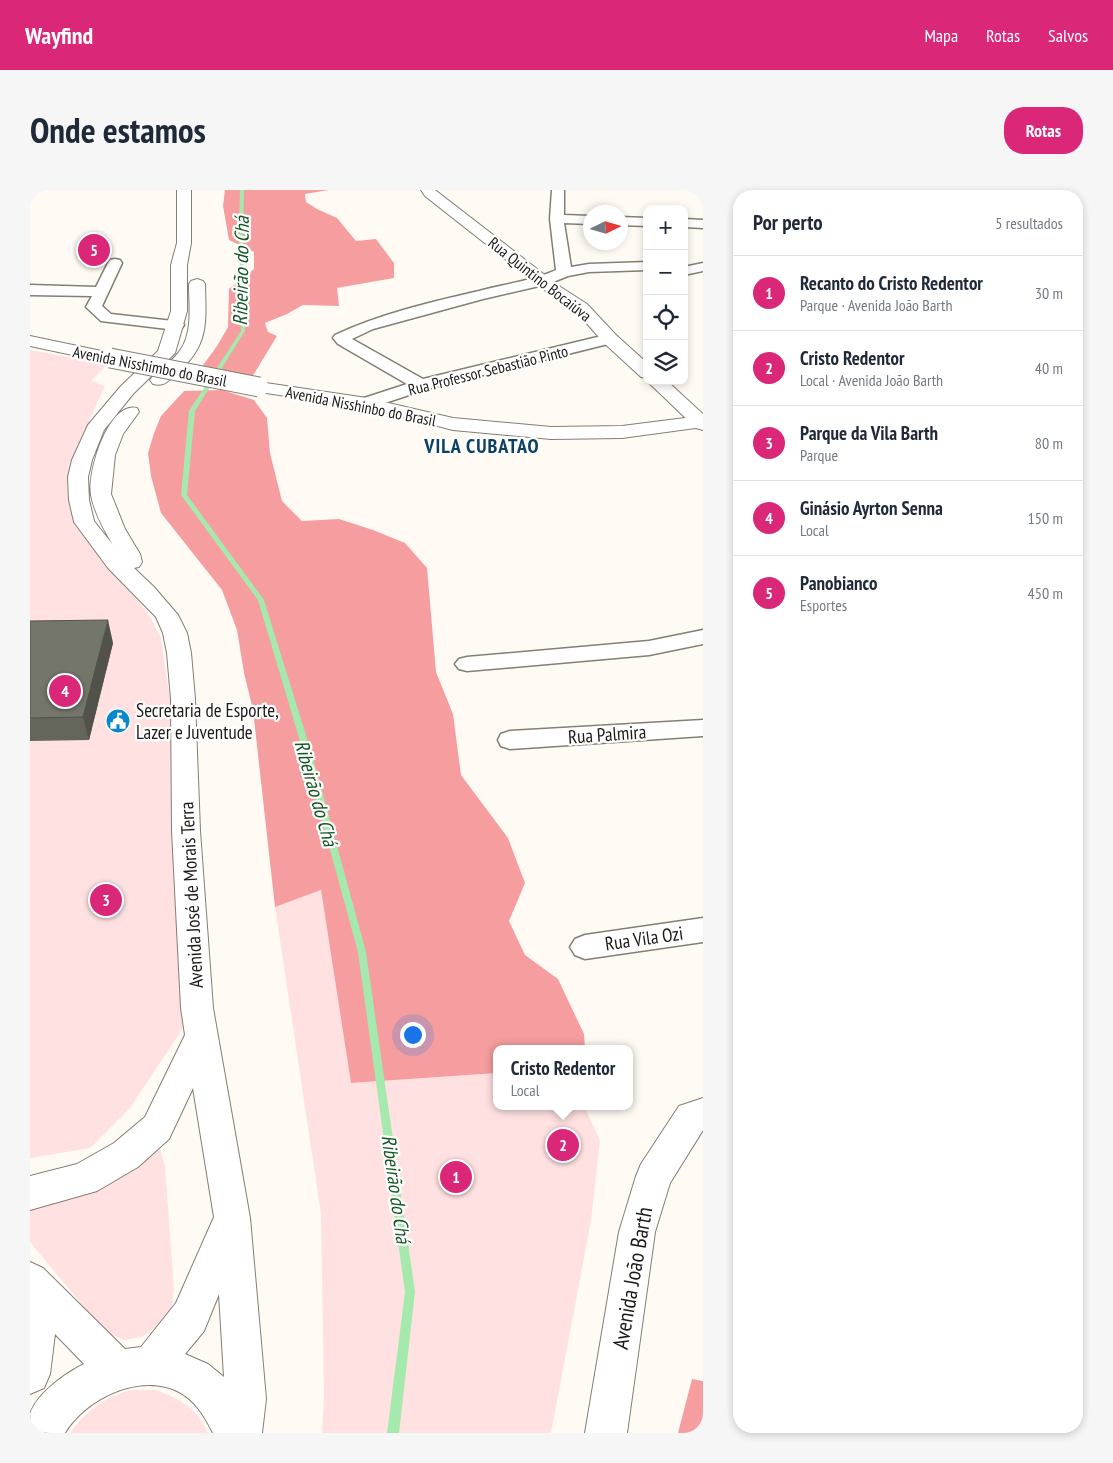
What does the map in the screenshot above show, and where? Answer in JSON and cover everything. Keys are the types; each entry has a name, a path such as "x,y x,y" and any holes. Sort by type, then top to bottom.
{"main road":[{"path":"184,190 184,243"},
{"name":"Rua Quintino Bocaiúva","path":"428,190 430,194 543,281 581,307 610,339 643,369"},
{"name":"Avenida José de Morais Terra","path":"184,243 179,265 178,318 166,353 127,390 95,429 82,460 78,477 79,500 84,522 116,563 160,607 171,624 182,669 186,831 197,1008 232,1218 246,1399 241,1433"},
{"name":"Avenida José de Morais Terra","path":"137,583 129,554 114,530 101,494 106,456 114,433 132,409 184,358 193,343 196,326 197,262 184,243"},
{"name":"Avenida Nisshimbo do Brasil","path":"34,342 260,387"},
{"path":"660,385 702,423"},
{"name":"Avenida Nisshinbo do Brasil","path":"260,387 366,404 453,424 551,433 622,432 702,423"},
{"path":"30,1193 84,1179 126,1155 157,1128 201,1037"},
{"name":"Avenida João Barth","path":"606,1433 637,1232 651,1185 654,1176 692,1117 703,1114"},
{"path":"134,1368 190,1317 232,1218"},
{"path":"35,1286 134,1368"},
{"path":"30,1374 35,1286"},
{"path":"42,1433 47,1423 72,1394 102,1375 134,1368 166,1366 196,1378 221,1403 234,1433"}],"street":[{"path":"558,190 557,219 563,272"},
{"path":"557,219 583,220"},
{"path":"628,221 643,222"},
{"path":"688,224 701,224"},
{"path":"115,263 94,307 101,314 107,318 143,320 178,318"},
{"path":"529,270 537,272 563,272 589,268 643,266"},
{"path":"688,266 703,267"},
{"path":"688,270 703,267"},
{"path":"421,385 341,338 367,326 480,295 543,281 563,272"},
{"path":"581,307 564,290 567,284 572,281 590,278 643,275"},
{"path":"30,290 102,292"},
{"name":"Rua Professor Sebastião Pinto","path":"366,404 421,385 610,339"},
{"path":"467,664 649,648 703,637"},
{"name":"Rua Palmira","path":"510,740 703,728"},
{"name":"Rua Vila Ozi","path":"585,947 703,930"}],"shaded area":[{"path":"225,190 329,190 305,194 306,202 337,218 356,241 376,239 394,263 394,278 337,288 339,306 303,305 265,323 268,332 277,336 252,377 201,368 228,327 229,289 254,269 254,252 229,240 223,206"},
{"path":"30,350 108,364 91,381 105,386 74,454 69,493 76,523 149,615 161,638 180,768 185,1025 130,1108 90,1148 30,1158"},
{"path":"222,390 254,400 267,418 270,453 282,501 302,521 339,519 373,530 405,543 427,568 436,672 453,714 461,775 508,838 525,883 509,921 525,955 558,979 584,1034 585,1045 493,1045 493,1073 351,1083 321,890 275,907 253,710 244,673 237,630 222,590 161,513 151,476 148,453 154,433 161,416 184,391"},
{"path":"321,890 351,1083 493,1073 493,1110 586,1110 600,1141 591,1221 551,1433 322,1433 324,1397 321,1214 275,907"},
{"path":"160,1149 165,1165 174,1291 171,1310 157,1326 142,1337 123,1340 103,1330 30,1242 30,1206"},
{"path":"692,1379 703,1381 703,1433 678,1433"},
{"path":"130,1390 155,1390 187,1405 198,1416 208,1433 70,1433 81,1419 102,1402"}],"building":[{"path":"108,620 83,717 30,718 30,621"}],"waterway":[{"name":"Ribeirão do Chá","path":"242,190 243,331 192,411 184,495 261,600 309,758 362,952 410,1292 393,1433"}],"place":[{"name":"Panobianco","path":"94,250"},
{"name":"Ginásio Ayrton Senna","path":"65,691"},
{"name":"Secretaria de Esporte, Lazer e Juventude","path":"118,721"},
{"name":"Parque da Vila Barth","path":"106,900"},
{"name":"Cristo Redentor","path":"563,1145"},
{"name":"Recanto do Cristo Redentor","path":"456,1177"}],"district":[{"name":"VILA CUBATAO","path":"482,446"}]}
